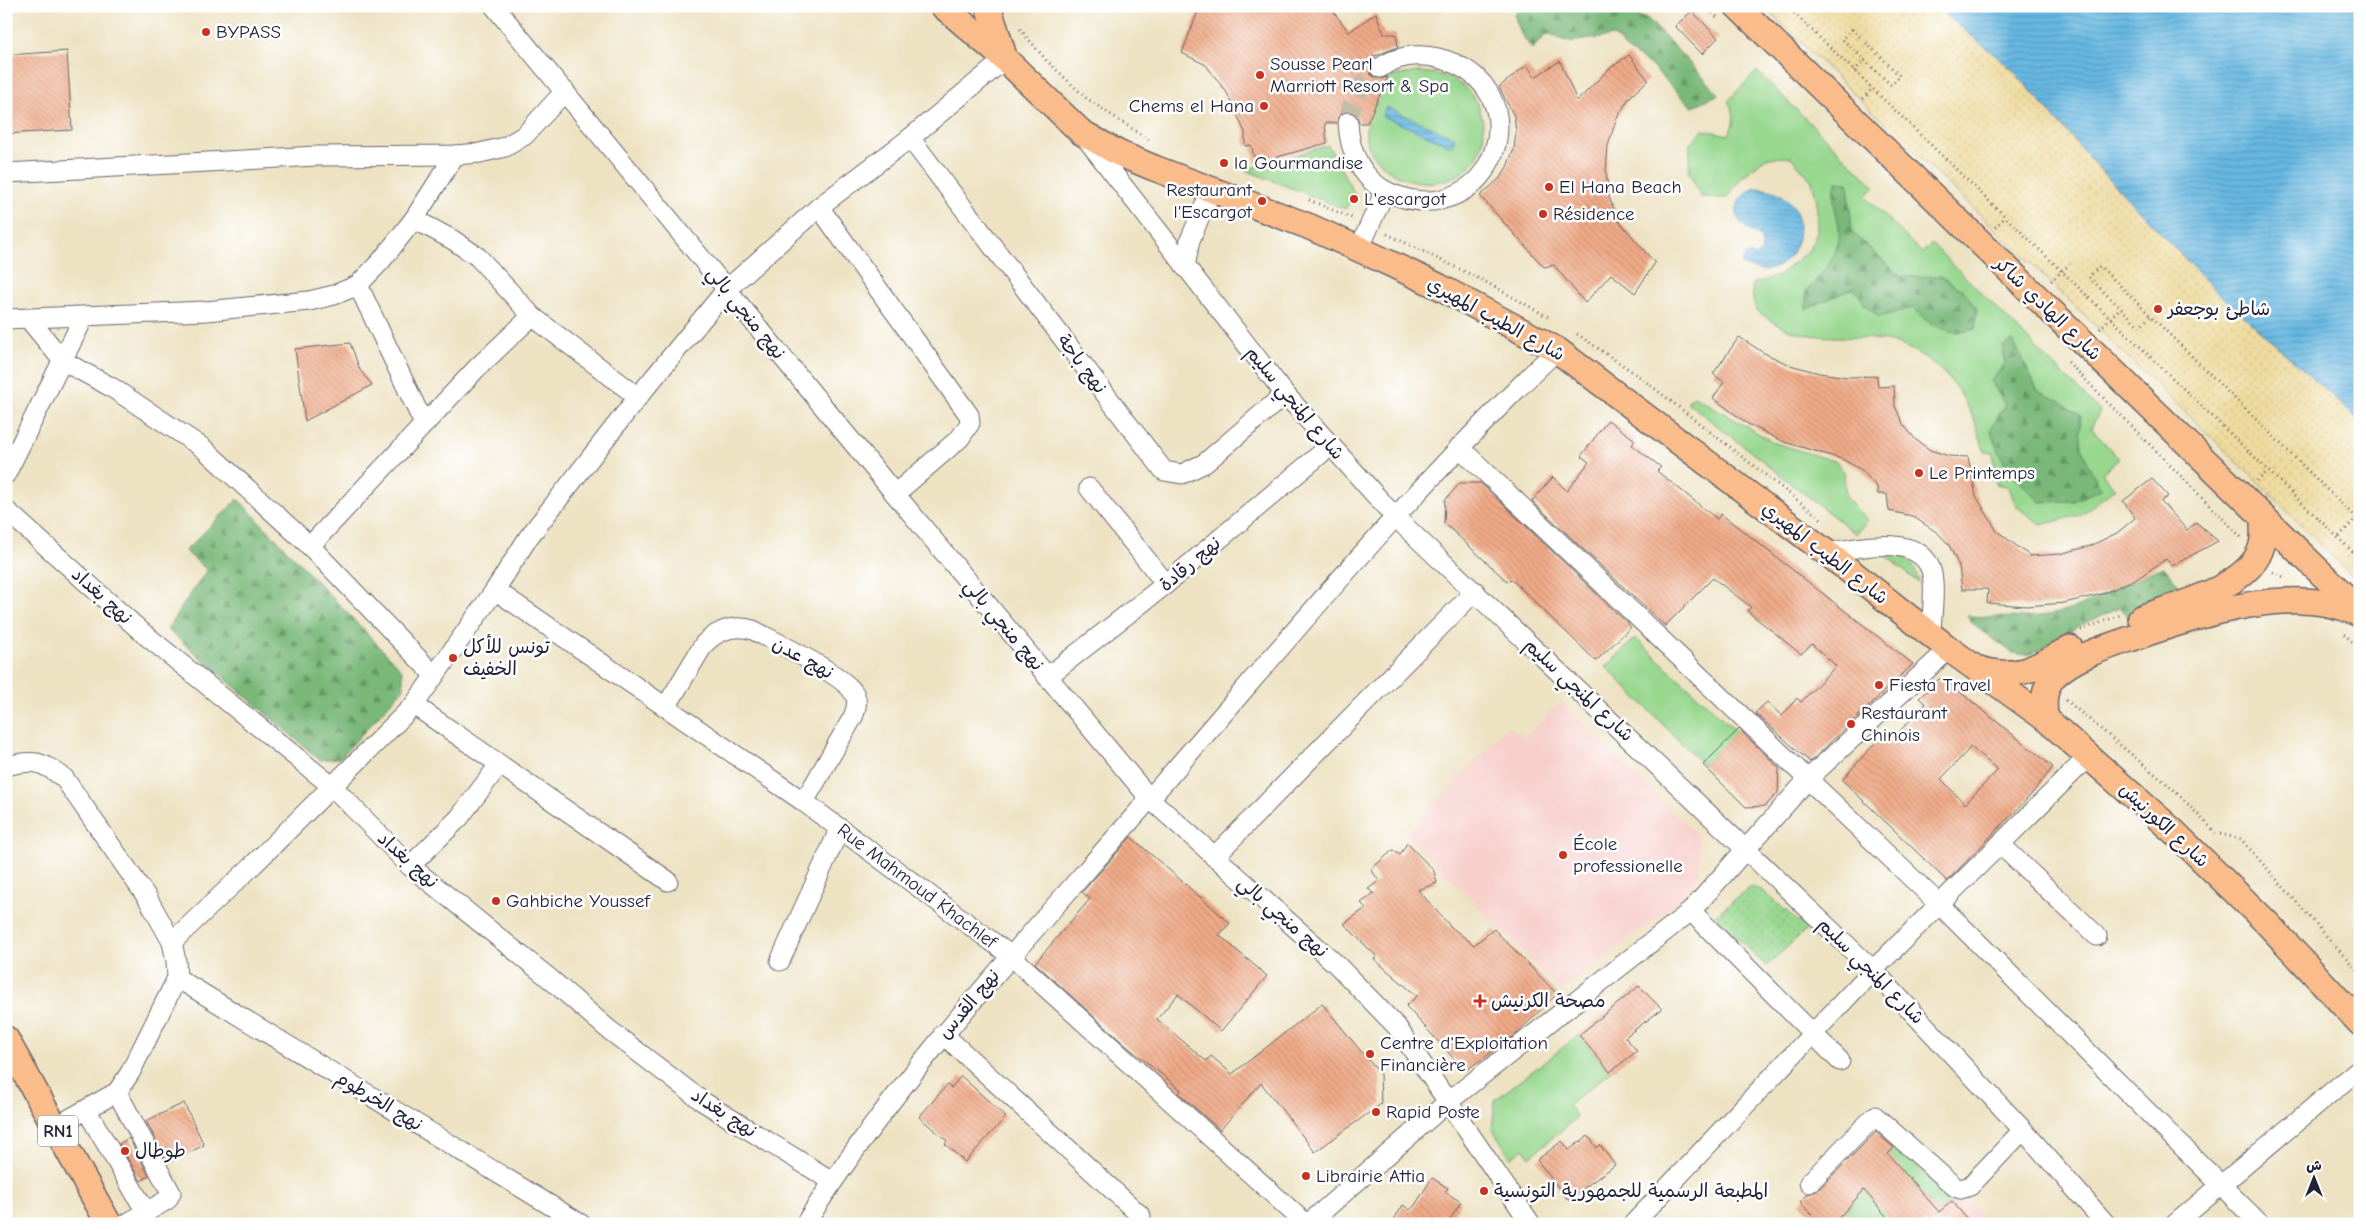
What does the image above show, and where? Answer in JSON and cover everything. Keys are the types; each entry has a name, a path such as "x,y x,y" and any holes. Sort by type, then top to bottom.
{"main road":[{"name":"شارع الطيب المهيري","path":"943,6 1005,59 1081,132 1118,153 1210,190 1308,226 1438,286 1557,350 1827,553 1940,642"},
{"path":"988,6 1005,59"},
{"name":"شارع الهادي شاكر","path":"1731,15 2360,612"},
{"path":"1974,668 2001,674 2028,671 2092,637 2224,588 2239,578 2254,560 2262,546 2263,518"},
{"path":"2046,719 2044,708 2047,686 2054,676 2100,649 2204,614 2237,606 2302,602 2329,603 2360,612"},
{"name":"شارع الكورنيش","path":"1940,642 2046,719 2173,831 2267,923 2360,1023"},
{"name":"RN1","path":"6,1039 109,1224"}],"street":[{"name":"نهج منجي بالي","path":"494,6 726,290 1150,799 1336,964 1397,1027 1449,1102 1524,1221"},
{"path":"1348,122 1353,155 1365,175 1385,191 1419,201 1442,200 1463,192 1481,178 1493,159 1499,136 1498,114 1489,92 1474,75 1455,62 1428,56 1406,57 1380,68"},
{"path":"172,942 333,787 414,705 528,538 638,397 726,290 819,208 910,138 1005,59"},
{"path":"6,172 316,156 455,155 505,147 525,134 565,91"},
{"name":"شارع المنجي سليم","path":"1081,132 1285,394 1394,516 1873,970 2024,1130 2106,1224"},
{"name":"نهج باجة","path":"910,138 1164,471 1182,474 1204,463 1285,394"},
{"path":"6,319 206,311 309,301 334,295 358,285 382,261 414,219 455,155"},
{"path":"1185,267 1190,240 1210,190"},
{"path":"1359,249 1385,191"},
{"path":"819,208 969,416 970,423 967,431 895,494"},
{"path":"414,219 453,240 478,257 532,316 638,397"},
{"path":"358,285 424,424"},
{"path":"310,546 476,369 532,316"},
{"path":"6,474 84,317"},
{"path":"28,318 63,361 111,387 203,448 310,546 434,675"},
{"name":"نهج القدس","path":"805,1224 832,1181 943,1034 1010,955 1150,799 1394,516 1459,447 1557,350"},
{"name":"نهج رقادة","path":"1047,677 1166,584 1330,446"},
{"path":"1459,447 1809,778 1939,904 2222,1184 2260,1224"},
{"path":"1089,488 1166,584"},
{"name":"نهج بغداد","path":"6,510 144,633 333,787 410,866 549,978 608,1029 702,1102 832,1181"},
{"path":"1307,1224 1449,1102 1691,910 1809,778 1940,642 1932,572 1926,560 1907,547 1885,545 1827,553"},
{"name":"Rue Mahmoud Khachlef","path":"494,590 804,802 1010,955 1307,1224"},
{"path":"1214,857 1475,591"},
{"name":"نهج عدن","path":"666,708 704,644 711,637 731,628 743,627 753,630 841,679 855,695 857,706 853,717 804,802"},
{"path":"414,705 668,881"},
{"path":"1633,1224 1873,970 2089,756"},
{"path":"6,766 22,762 44,763 64,778 148,899 172,942 176,961 177,978 130,1073 117,1092 56,1127"},
{"path":"410,866 459,818 499,765"},
{"path":"780,961 840,828"},
{"path":"2000,844 2097,936"},
{"path":"1691,910 1840,1061"},
{"name":"نهج الخرطوم","path":"177,978 581,1224"},
{"path":"943,1034 1141,1216"},
{"path":"2175,1224 2360,1068"},
{"path":"117,1092 171,1193 167,1200 126,1224"},
{"path":"87,1110 146,1212"},
{"path":"1809,1184 1875,1116 1955,1187 1961,1189 1970,1186 2024,1130"}],"path":[{"path":"1705,6 1731,15"},
{"path":"1788,6 2360,559"},
{"path":"1852,28 1900,76 1891,85 1865,60 1842,38 1852,28"},
{"path":"1854,71 1865,60"},
{"path":"2050,281 2070,264"},
{"path":"2150,316 2140,326 2089,277 2100,266 2356,518 2338,538"},
{"path":"2062,356 2242,537 2241,544"},
{"path":"2072,633 2122,614"},
{"path":"2342,632 2360,649"},
{"path":"2064,697 2174,790 2216,833 2240,839 2360,974"}],"shaded area":[{"name":"École professionelle","path":"1561,702 1699,837 1700,873 1680,900 1561,990 1407,834 1508,726 1525,738"},
{"path":"1952,1201 1968,1202 1991,1224 1909,1224 1936,1214"}],"green space":[{"path":"1522,6 1604,6 1648,19 1719,94 1692,107 1649,64 1625,48 1614,36 1569,42 1547,34 1532,49 1521,34 1514,14"},
{"path":"1757,71 1875,187 1865,196 1922,253 1932,244 2100,411 2091,428 2119,459 2102,473 2115,489 2080,515 2041,525 2016,506 2009,487 1996,484 1993,452 1984,451 1973,417 1965,401 1943,372 1930,361 1914,351 1881,340 1815,336 1799,333 1784,328 1757,310 1753,301 1752,284 1778,276 1809,250 1817,232 1817,201 1812,181 1791,157 1766,158 1742,177 1727,198 1701,197 1689,172 1690,143 1703,130 1729,135 1734,118 1728,101"},
{"path":"1418,72 1437,74 1462,85 1479,108 1484,131 1480,150 1471,165 1456,176 1438,182 1418,182 1398,176 1377,160 1371,151 1366,137 1367,122 1388,77"},
{"path":"1328,145 1355,195 1345,209 1245,170"},
{"path":"1837,182 1848,182 1852,232 1901,277 1940,276 1963,290 1977,309 1975,329 1957,332 1948,331 1926,320 1912,308 1879,317 1866,306 1854,288 1806,309 1806,291 1830,261 1839,239 1839,224 1834,204"},
{"path":"2013,341 2038,391 2060,401 2081,416 2080,427 2084,454 2101,489 2074,501 2040,502 2007,469 1990,430 2005,405 1991,381 2006,362 2002,347"},
{"path":"1694,396 1775,443 1837,462 1844,472 1846,498 1868,520 1856,534 1687,402"},
{"path":"238,499 402,670 404,688 340,758 320,760 167,629 207,570 185,551"},
{"path":"1880,551 1896,554 1907,559 1914,568 1919,583"},
{"path":"2164,567 2181,588 2127,616 2119,608 2079,626 2038,651 2026,655 2013,653 1972,624 1967,616 2030,617 2054,614 2090,602 2139,577"},
{"path":"1635,638 1737,732 1703,765 1606,667"},
{"path":"1751,887 1762,890 1807,929 1766,966 1715,915"},
{"path":"1579,1035 1610,1072 1568,1105 1577,1117 1530,1157 1523,1148 1511,1158 1492,1128 1495,1100"},
{"path":"1895,1145 1952,1201 1926,1217 1914,1221 1888,1224 1844,1224 1840,1218 1864,1190 1861,1187"}],"sand":[{"name":"شاطئ بوجعفر","path":"1763,6 1935,6 2012,69 2100,170 2215,290 2360,421 2360,584 2257,481"}],"water":[{"path":"1935,6 2360,6 2360,421 2215,290 2100,170 2012,69"},
{"path":"1386,107 1455,138 1451,146 1382,116"},
{"path":"1756,188 1779,193 1793,206 1799,222 1798,239 1790,255 1778,266 1761,270 1741,264 1746,254 1756,256 1761,252 1762,244 1759,237 1739,220 1737,214 1738,203 1741,198 1750,190"}],"building":[{"name":"Sousse Pearl Marriott Resort & Spa","path":"1200,6 1253,10 1281,6 1329,6 1349,32 1376,13 1384,34 1396,34 1398,47 1370,58 1372,60 1369,68 1371,75 1380,79 1388,77 1367,123 1359,123 1357,115 1347,111 1338,117 1337,123 1325,123 1327,143 1256,163 1251,145 1245,146 1245,132 1227,93 1206,65 1182,53"},
{"path":"1692,11 1718,38 1702,54 1675,26"},
{"path":"67,51 72,130 6,134 6,55"},
{"name":"El Hana Beach","path":"1629,55 1648,80 1629,98 1616,120 1608,146 1606,172 1609,197 1618,220 1655,263 1635,293 1611,274 1585,303 1554,265 1544,267 1480,196 1500,178 1507,167 1514,149 1516,132 1514,116 1499,87 1527,65 1535,77 1560,61 1577,101 1609,69"},
{"name":"Le Printemps","path":"1739,337 1764,353 1790,365 1819,373 1848,377 1877,376 1878,387 1894,386 1895,406 1903,424 1915,439 1930,450 1949,456 1968,457 1976,496 1997,531 2030,556 2060,554 2090,546 2117,533 2135,518 2123,501 2152,479 2168,496 2161,501 2187,530 2196,522 2218,541 2172,566 2166,559 2138,578 2102,594 2064,603 2026,606 1987,603 1988,589 1962,589 1959,566 1949,545 1938,533 1912,516 1889,511 1887,494 1878,494 1877,487 1862,470 1842,459 1784,442 1748,424 1713,398 1724,382 1713,374"},
{"path":"350,343 360,370 372,385 305,421 295,349"},
{"path":"1608,420 1635,440 1632,445 1661,467 1657,471 1717,519 1721,514 1913,664 1810,762 1755,713 1767,702 1782,716 1797,698 1801,702 1836,666 1812,644 1801,654 1747,611 1751,607 1713,578 1665,626 1532,501 1553,477 1567,491 1589,462 1581,456"},
{"path":"1460,483 1481,483 1631,627 1596,661 1511,579 1508,582 1444,523 1445,500"},
{"path":"1939,679 1944,679 2053,767 2030,796 1947,881 1842,780 1883,734 1890,741 1926,704 1919,698","holes":["1971,747 1998,770 1965,804 1941,779"]},
{"path":"1739,729 1779,768 1778,793 1765,806 1746,807 1703,765"},
{"path":"1131,837 1230,923 1219,935 1267,976 1221,1031 1178,994 1157,1019 1206,1061 1211,1056 1232,1074 1322,1004 1380,1074 1381,1104 1315,1152 1261,1083 1220,1130 1179,1093 1181,1090 1124,1044 1035,963 1090,899 1082,892"},
{"path":"1407,843 1434,871 1437,883 1418,890 1450,926 1474,945 1494,929 1557,994 1513,1037 1465,1071 1406,1006 1417,996 1374,959 1377,957 1344,924 1366,908 1361,903 1374,893 1368,889 1379,881 1371,869 1393,850 1400,855"},
{"path":"1639,986 1662,1009 1625,1037 1637,1051 1610,1072 1579,1035"},
{"path":"961,1076 1006,1117 965,1162 945,1144 947,1141 919,1117 947,1085 951,1088"},
{"path":"184,1103 204,1145 168,1163 146,1121"},
{"path":"1876,1132 1894,1148 1888,1154 1939,1212 1952,1201 1971,1224 1893,1224 1864,1190 1833,1224 1820,1224 1800,1202 1808,1194 1817,1191"},
{"path":"1588,1136 1597,1148 1600,1145 1615,1165 1568,1200 1537,1160 1562,1141 1569,1150"},
{"path":"129,1138 149,1176 141,1181 119,1144"},
{"path":"1432,1178 1448,1188 1445,1192 1461,1202 1447,1224 1391,1224 1403,1205 1410,1210 1415,1205"}],"tunnel":[{"path":"1348,122 1349,114 1358,92 1380,68"}],"place":[{"name":"BYPASS","path":"206,32"},
{"name":"Sousse Pearl Marriott Resort & Spa","path":"1260,75"},
{"name":"Chems el Hana","path":"1264,106"},
{"name":"la Gourmandise","path":"1224,163"},
{"name":"El Hana Beach","path":"1549,187"},
{"name":"L'escargot","path":"1354,199"},
{"name":"Restaurant l'Escargot","path":"1262,201"},
{"name":"Résidence","path":"1543,214"},
{"name":"شاطئ بوجعفر","path":"2158,309"},
{"name":"Le Printemps","path":"1919,473"},
{"name":"تونس للأكل الخفيف","path":"453,658"},
{"name":"Fiesta Travel","path":"1879,685"},
{"name":"Restaurant Chinois","path":"1851,724"},
{"name":"École professionelle","path":"1563,855"},
{"name":"Gahbiche Youssef","path":"496,901"},
{"name":"مصحة الكرنيش","path":"1480,1001"},
{"name":"Centre d'Exploitation Financière","path":"1370,1054"},
{"name":"Rapid Poste","path":"1376,1112"},
{"name":"طوطال","path":"125,1151"},
{"name":"Librairie Attia","path":"1306,1176"},
{"name":"المطبعة الرسمية للجمهورية التونسية","path":"1484,1191"}]}
